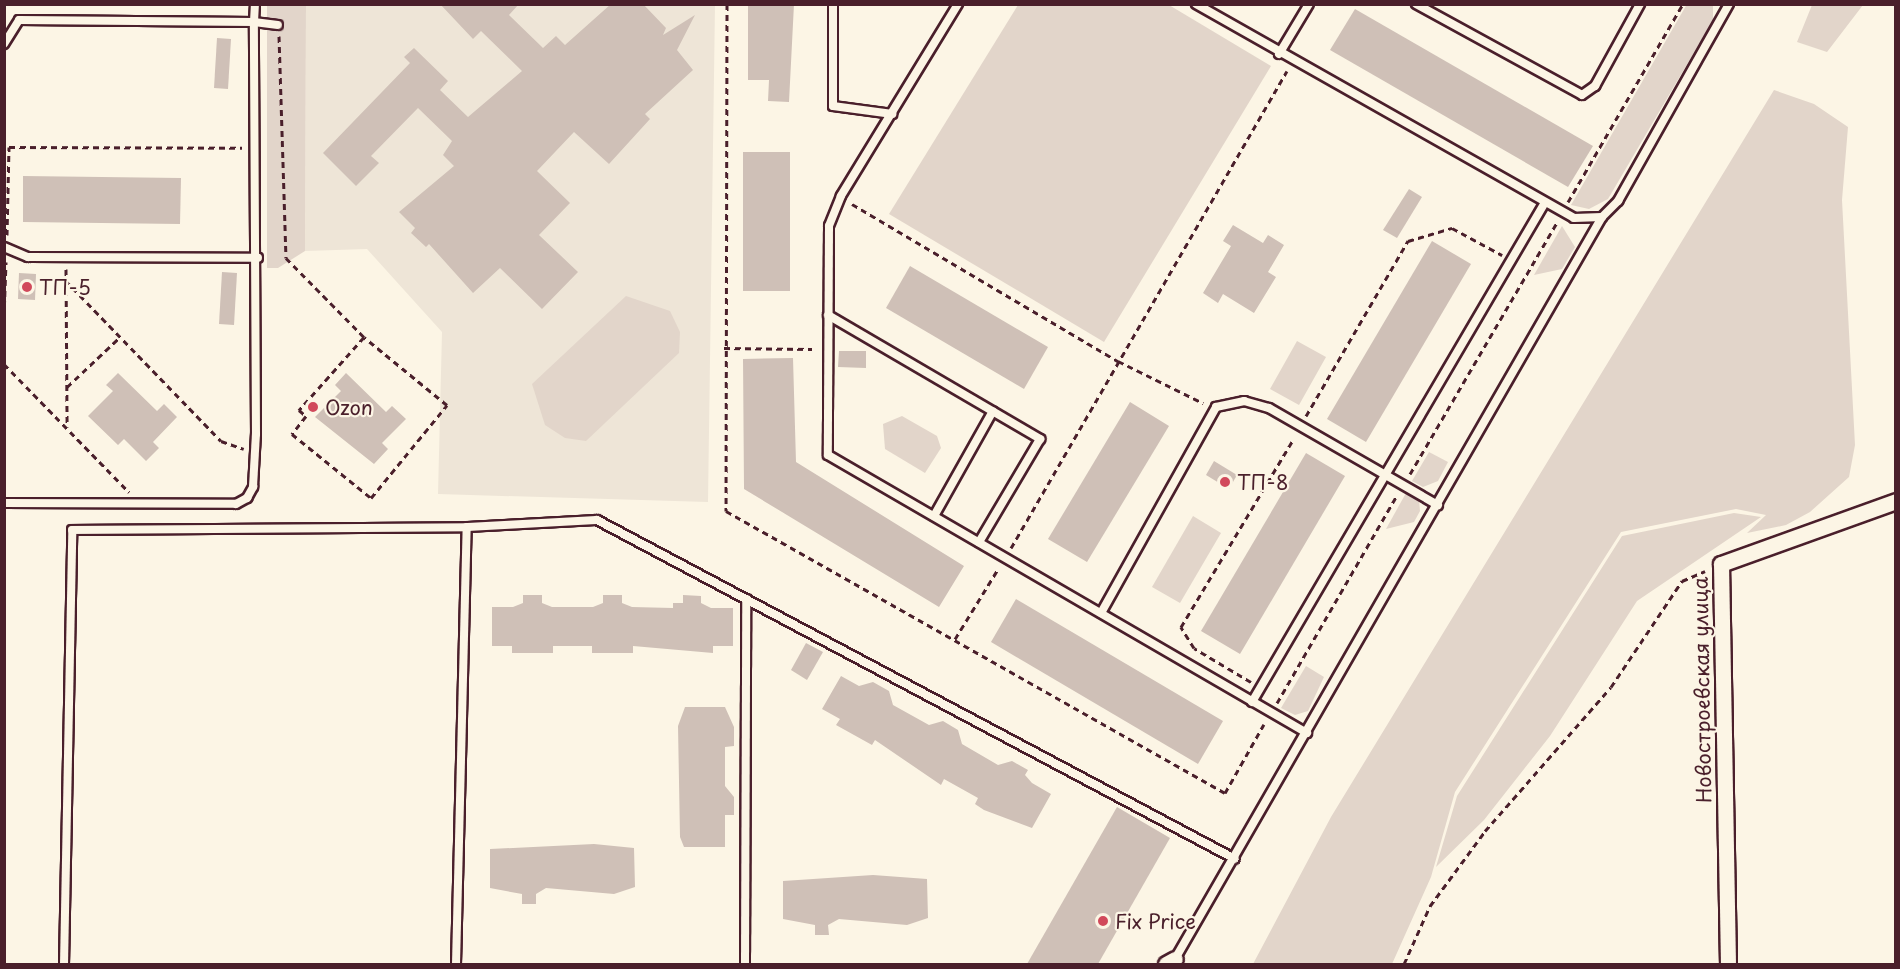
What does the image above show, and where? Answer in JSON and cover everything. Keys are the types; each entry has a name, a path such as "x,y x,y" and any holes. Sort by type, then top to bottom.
{"street":[{"name":"Новостроевская улица","path":"1728,964 1721,564 1896,501"}],"lane":[{"path":"4,503 236,504 253,487 258,258 255,4"},
{"path":"833,4 832,106 892,114"},
{"path":"958,4 841,196 830,226 828,454 1307,733"},
{"path":"1196,4 1279,54 1544,204 1563,213 1602,218"},
{"path":"1279,54 1309,4"},
{"path":"1416,4 1582,95 1595,86 1640,4"},
{"path":"1171,962 1235,860 1602,218 1618,201 1729,4"},
{"path":"4,44 18,20 254,22 278,25"},
{"path":"1252,702 1544,204"},
{"path":"6,247 28,257 258,258"},
{"path":"828,315 1040,439 979,543"},
{"path":"1101,613 1216,406 1244,401 1269,408 1438,505"},
{"path":"934,516 993,411"},
{"path":"64,964 72,530 467,527 597,520 1235,860"},
{"path":"456,964 467,527"},
{"path":"745,964 746,599"}],"path":[{"path":"727,4 724,348 726,511 1225,793 1683,4"},
{"path":"278,25 286,258 364,338 447,405 371,498 292,434 306,416 299,410 364,338"},
{"path":"955,639 1005,558 1293,62"},
{"path":"4,317 9,147 256,148"},
{"path":"841,196 1118,361 1195,402 1216,406"},
{"path":"67,258 65,280 68,429"},
{"path":"65,280 221,441 231,449 255,450"},
{"path":"67,387 120,337"},
{"path":"724,348 812,349"},
{"path":"4,364 140,504"},
{"path":"1404,964 1430,906 1485,831 1611,687 1682,581 1721,564"}],"shaded area":[{"path":"1687,4 1713,5 1713,20 1608,199 1589,209 1571,205"},
{"path":"1812,4 1863,5 1827,52 1797,42"},
{"path":"267,5 306,5 305,251 278,268 267,268"},
{"path":"306,5 715,5 708,502 438,494 442,332 367,249 305,251"},
{"path":"1018,5 1169,5 1271,66 1104,342 889,214"},
{"path":"1774,90 1814,104 1848,127 1842,200 1855,445 1849,477 1810,512 1786,525 1747,533 1766,515 1736,509 1621,532 1455,792 1431,877 1392,964 1253,964 1331,817"},
{"path":"1562,226 1575,247 1562,269 1534,275"},
{"path":"626,296 670,311 680,332 679,353 586,441 565,438 545,425 532,384"},
{"path":"1297,341 1326,357 1299,405 1270,389"},
{"path":"902,416 937,436 941,448 925,473 885,449 883,424"},
{"path":"1429,452 1448,462 1438,481 1423,487 1412,481"},
{"path":"1406,493 1419,500 1420,511 1414,522 1386,529"},
{"path":"1734,513 1761,517 1637,601 1550,736 1484,820 1436,867 1457,796 1622,536"},
{"path":"1193,516 1221,533 1180,603 1152,587"},
{"path":"1306,666 1324,677 1308,711 1295,715 1281,708"}],"building":[{"path":"440,4 519,4 509,15 543,48 556,36 565,45 611,4 643,4 666,28 663,35 695,15 677,50 693,70 645,114 650,119 609,164 574,132 537,171 570,203 539,235 578,272 542,309 500,268 473,293 429,244 426,247 411,233 415,228 399,212 454,166 443,155 452,141 418,108 371,156 379,163 356,186 323,153 410,63 404,57 414,48 448,81 440,90 468,117 522,71 481,31 473,39"},
{"path":"748,4 794,4 789,102 768,101 769,80 748,80"},
{"path":"1355,9 1593,146 1568,187 1330,50"},
{"path":"217,38 231,39 228,89 214,88"},
{"path":"743,152 790,152 790,291 743,291"},
{"path":"23,176 181,178 180,224 23,222"},
{"path":"1409,189 1422,197 1397,238 1383,230"},
{"path":"1233,225 1263,243 1268,235 1284,245 1268,272 1276,277 1254,313 1223,294 1218,303 1203,293 1231,246 1223,241"},
{"path":"1432,241 1471,264 1366,442 1327,419"},
{"path":"910,266 1048,347 1024,389 886,308"},
{"path":"222,272 237,273 234,325 219,324"},
{"name":"ТП-5","path":"19,273 36,274 35,300 18,299"},
{"path":"839,351 866,351 866,368 838,367"},
{"path":"793,358 796,462 964,566 939,607 744,489 743,359"},
{"path":"118,373 157,411 164,404 177,417 153,442 159,448 146,461 124,439 118,445 88,416 113,391 106,385"},
{"path":"346,373 386,412 392,406 406,419 382,443 388,449 374,464 315,417 341,391 335,385"},
{"path":"1130,402 1169,426 1087,562 1048,539"},
{"path":"1306,453 1345,476 1240,654 1201,631"},
{"name":"ТП-8","path":"1214,461 1237,475 1229,489 1206,475"},
{"path":"523,595 542,595 542,603 552,607 593,607 603,603 603,595 622,595 622,603 632,607 673,608 673,603 683,603 683,595 701,596 701,603 711,608 733,608 733,646 713,646 713,653 633,646 633,653 592,653 592,646 553,646 553,653 512,653 512,646 492,646 492,607 513,607 523,603"},
{"path":"1016,599 1223,721 1198,764 991,642"},
{"path":"806,643 823,652 807,680 791,670"},
{"path":"841,676 859,686 873,682 889,691 893,705 929,725 943,721 958,730 962,744 998,765 1012,761 1028,770 1025,775 1032,783 1051,794 1032,828 984,810 975,804 978,798 944,779 941,785 875,740 872,745 836,725 840,719 822,709"},
{"path":"685,707 725,707 734,727 734,746 725,747 725,786 734,797 734,815 725,815 725,847 684,847 680,837 678,726"},
{"path":"1117,807 1170,838 1098,964 1027,964"},
{"path":"594,844 634,848 635,887 614,894 546,888 536,894 536,904 522,904 522,894 490,888 490,849"},
{"path":"873,875 927,879 928,918 907,925 839,919 828,925 829,935 815,935 815,925 783,919 783,881"}],"place":[{"name":"ТП-5","path":"27,287"},
{"name":"Ozon","path":"313,407"},
{"name":"ТП-8","path":"1225,482"},
{"name":"Fix Price","path":"1103,921"}]}
